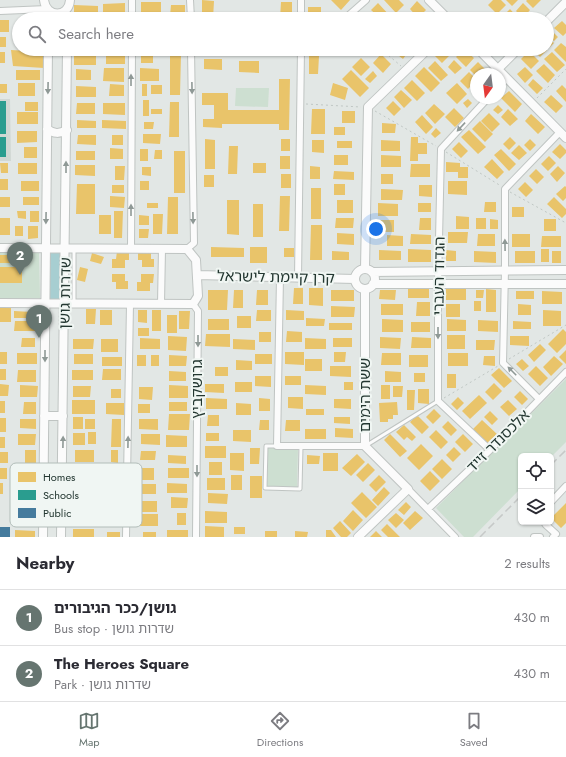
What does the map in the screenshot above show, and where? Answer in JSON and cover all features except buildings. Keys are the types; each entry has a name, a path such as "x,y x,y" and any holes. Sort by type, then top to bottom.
{"street":[{"path":"44,0 48,10"},
{"path":"132,0 132,12"},
{"path":"190,0 191,12"},
{"path":"301,0 301,12"},
{"path":"352,12 366,0"},
{"path":"429,0 441,12"},
{"path":"62,12 70,2"},
{"path":"69,12 70,2"},
{"path":"554,14 566,2"},
{"path":"0,11 48,10 52,12"},
{"name":"שדרות גושן","path":"44,463 48,56"},
{"name":"שדרות גושן","path":"63,463 65,303 70,248 66,130 68,56"},
{"path":"131,248 132,56"},
{"path":"0,248 187,249 194,243 191,56"},
{"path":"298,278 301,56"},
{"path":"421,56 368,107 369,271 375,278 373,284 369,288 365,289 357,285 355,279 357,273 369,271 566,270"},
{"path":"485,56 497,68"},
{"path":"499,68 511,56"},
{"path":"506,78 563,135 504,189 505,284 503,363 539,399"},
{"name":"הגדוד העברי","path":"438,401 438,284 441,148 482,104"},
{"path":"47,129 57,134 66,130"},
{"path":"161,304 162,249"},
{"path":"0,303 193,304 198,296 198,275 196,260 187,249"},
{"name":"קרן קיימת לישראל","path":"198,275 355,279"},
{"path":"280,277 277,446 366,446"},
{"path":"373,284 566,284"},
{"name":"ששת הימים","path":"365,289 366,446 455,537"},
{"path":"127,463 130,304"},
{"name":"גרושקביץ","path":"193,304 198,310 196,537"},
{"name":"אלכסנדר זייד","path":"428,509 490,450 566,372"},
{"path":"438,401 490,450"},
{"path":"44,416 63,416"},
{"path":"554,499 566,486"},
{"path":"358,537 408,489"},
{"path":"546,525 556,534 553,537"},
{"name":"שדרות גושן","path":"43,527 43,537"},
{"name":"שדרות גושן","path":"62,527 62,537"},
{"path":"126,527 126,537"},
{"path":"534,537 539,537"}],"lane":[{"path":"70,248 74,303"},
{"path":"366,446 438,401"},
{"path":"277,446 266,446 265,488 300,490 301,446"}],"path":[{"path":"389,56 406,70"},
{"path":"531,103 566,69"}],"shaded area":[{"path":"0,99 10,99 11,161 0,161"}],"green space":[{"path":"236,88 269,88 268,107 235,106"},
{"path":"0,252 39,252 40,298 0,298"},
{"path":"566,379 566,442 554,454 518,453 518,491 473,537 464,537 436,508"},
{"path":"268,448 298,449 297,487 267,486"}],"water":[{"path":"64,249 63,302 47,301 47,250"}],"railway":[{"path":"554,462 566,450"},
{"path":"480,537 518,499"}],"place":[{"name":"The Heroes Square","path":"20,275"},
{"name":"גושן/ככר הגיבורים","path":"39,338"}]}
